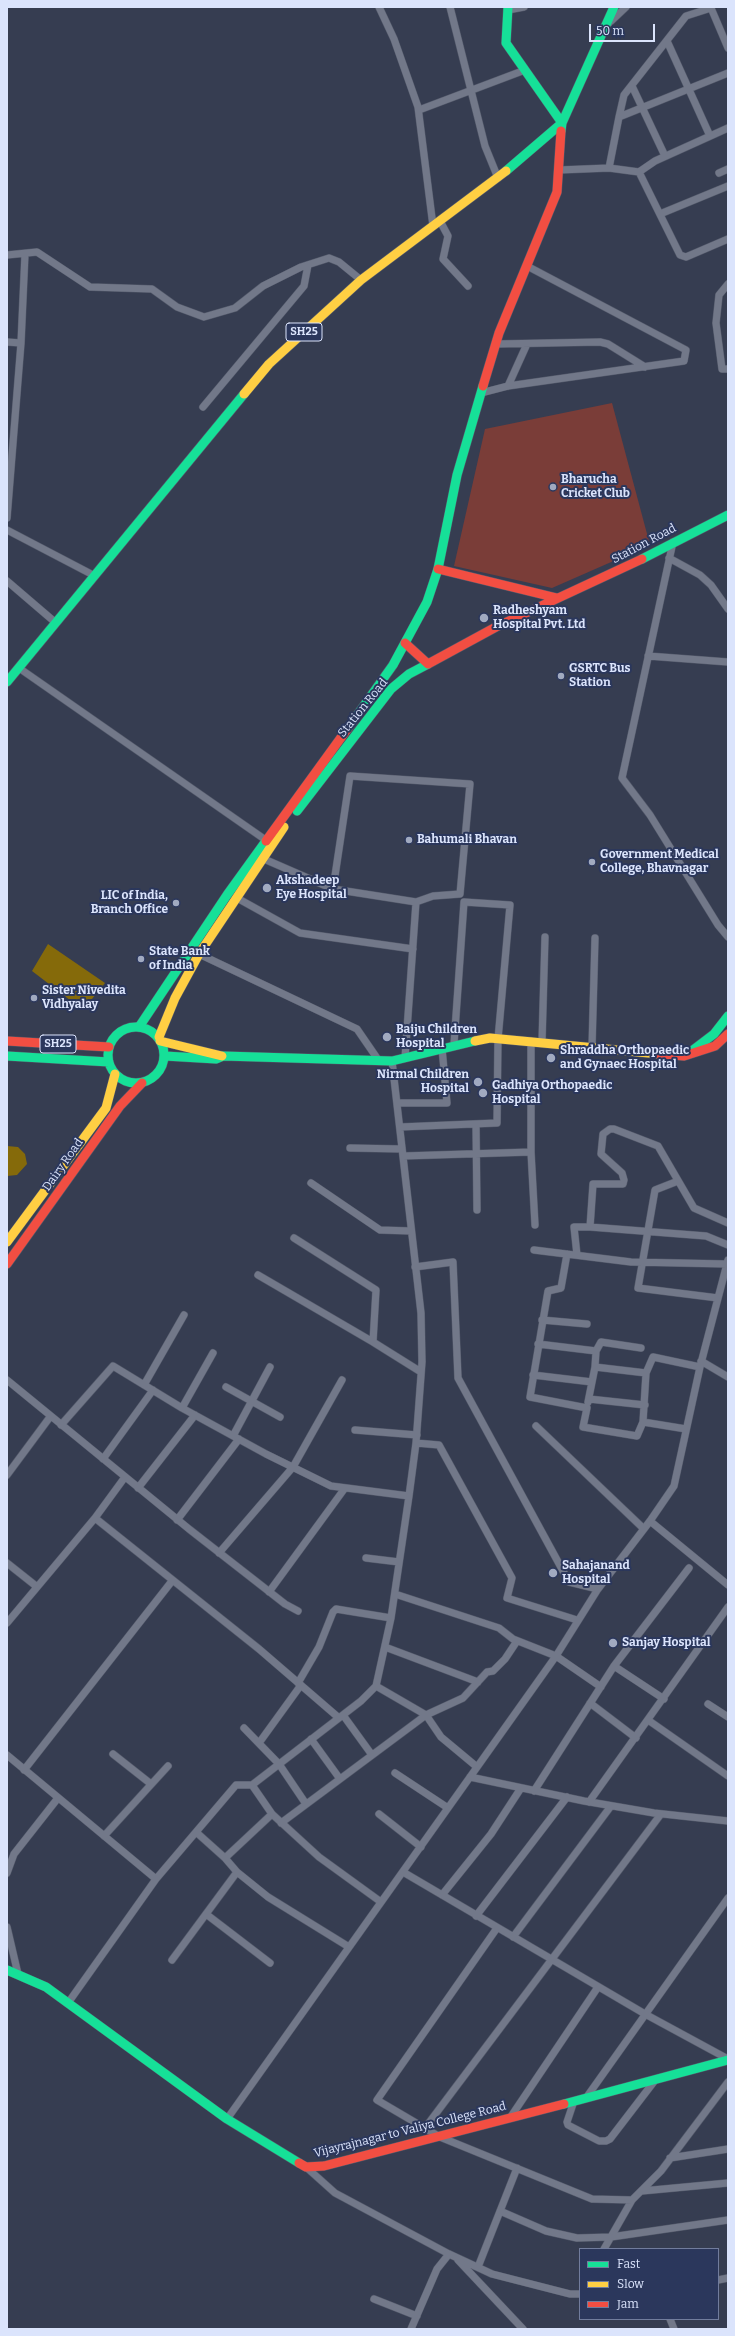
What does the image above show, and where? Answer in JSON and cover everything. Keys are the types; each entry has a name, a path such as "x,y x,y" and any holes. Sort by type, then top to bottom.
{"main road":[{"name":"SH25","path":"7,682 269,364 361,280 498,178 562,124 614,7"},
{"path":"139,1027 226,894 270,843 393,665 426,602 438,569 457,475 496,344 557,192 562,124 506,43 508,8"},
{"name":"Station Road","path":"160,1039 174,998 199,954 264,859 270,843 391,689 409,674 496,627 617,572 728,515"},
{"path":"438,569 557,598"},
{"path":"405,643 428,664"},
{"path":"684,1056 714,1034 728,1016"},
{"path":"160,1039 164,1056 158,1074 142,1083 132,1083 115,1074 108,1062 109,1047 120,1032 129,1028 139,1027 148,1030 160,1039 223,1056 379,1061 392,1061 454,1044 498,1039 684,1056 715,1046 728,1034"},
{"name":"SH25","path":"7,1041 109,1047"},
{"path":"7,1056 108,1062"},
{"path":"164,1056 216,1059 223,1056"},
{"name":"Dairy Road","path":"7,1242 106,1108 115,1074"},
{"name":"Dairy Road","path":"7,1264 120,1106 142,1083"},
{"name":"Vijayrajnagar to Valiya College Road","path":"7,1970 46,1986 227,2119 306,2167 324,2166 440,2137 728,2059"}],"street":[{"path":"379,7 394,39 419,110 436,224 448,236 443,259 468,286"},
{"path":"450,7 485,146 498,178"},
{"path":"508,8 524,7"},
{"path":"604,28 626,7"},
{"path":"610,168 624,95 686,16 712,8 728,48"},
{"path":"667,41 710,136"},
{"path":"419,110 525,70"},
{"path":"620,117 688,88 728,73"},
{"path":"632,86 666,156"},
{"path":"559,170 610,168 639,172 666,156 728,128"},
{"path":"720,173 728,169"},
{"path":"639,172 683,257 728,239"},
{"path":"660,214 728,186"},
{"path":"7,255 37,252 90,287 152,289 177,307 204,317 235,308 263,286 308,265 329,258 334,259 361,280"},
{"path":"7,518 21,343 25,254"},
{"path":"203,407 304,286 308,265"},
{"path":"481,393 508,386 684,361 686,350 527,266"},
{"path":"728,284 719,295 716,323 722,369 728,369"},
{"path":"7,342 21,343"},
{"path":"496,344 604,342 645,367"},
{"path":"508,386 527,344"},
{"path":"7,530 95,576"},
{"path":"673,542 622,778 650,815 718,926 728,938"},
{"path":"669,558 705,580 728,609"},
{"path":"7,581 56,623"},
{"path":"648,656 728,662"},
{"path":"19,668 270,843"},
{"path":"264,859 333,889 416,902 433,896 460,894 470,784 350,776 333,889"},
{"path":"237,898 300,933 413,949"},
{"path":"405,1058 416,902"},
{"path":"400,1127 497,1124 498,1039 510,905 464,902 454,1044"},
{"path":"542,1042 545,937"},
{"path":"592,1047 595,938"},
{"path":"199,954 356,1030 379,1061"},
{"path":"531,1041 531,1152 535,1225"},
{"path":"397,1103 447,1103 442,1048"},
{"path":"68,2003 156,1879 236,1785 252,1785 311,1740 376,1686 395,1594 417,1439 421,1372 421,1313 392,1061"},
{"path":"476,1124 477,1210"},
{"path":"590,1227 593,1184 622,1184 624,1180 622,1173 601,1154 603,1134 610,1129 658,1146 694,1208 728,1223"},
{"path":"350,1148 403,1152 476,1154 531,1152"},
{"path":"678,1181 655,1190 638,1288 718,1298"},
{"path":"310,1183 380,1230 412,1231"},
{"path":"577,1255 574,1227 706,1236 728,1245"},
{"path":"294,1238 376,1290 373,1342"},
{"path":"227,2119 556,1656 577,1620 598,1589 650,1521 674,1486 700,1364 728,1262 642,1262 534,1250"},
{"path":"567,1254 561,1288 548,1291 530,1397 587,1408"},
{"path":"416,1267 453,1262 458,1378 569,1582 598,1589"},
{"path":"258,1275 373,1342 421,1372"},
{"path":"144,1385 184,1315"},
{"path":"542,1320 587,1324"},
{"path":"641,1348 600,1342 596,1351 595,1367 583,1427 637,1436 643,1422 646,1373 653,1357 700,1364 728,1377"},
{"path":"538,1344 596,1351"},
{"path":"182,1408 213,1353"},
{"path":"61,1426 113,1366 182,1408 331,1486 409,1496"},
{"path":"178,1520 236,1437 270,1367"},
{"path":"595,1367 646,1373"},
{"path":"533,1375 592,1382"},
{"path":"219,1553 293,1467 342,1380"},
{"path":"8,1382 219,1553 285,1604 298,1611"},
{"path":"226,1387 280,1417"},
{"path":"102,1459 153,1390"},
{"path":"588,1398 645,1405"},
{"path":"138,1488 195,1415"},
{"path":"7,1475 50,1417"},
{"path":"643,1422 686,1429"},
{"path":"536,1426 644,1529"},
{"path":"356,1430 417,1439 439,1445 512,1578 507,1598 577,1620"},
{"path":"7,1623 36,1586 95,1518 125,1477"},
{"path":"269,1592 345,1488"},
{"path":"95,1518 341,1716 372,1755"},
{"path":"650,1521 728,1585"},
{"path":"366,1558 399,1562"},
{"path":"7,1563 36,1586"},
{"path":"534,1791 614,1666 689,1568"},
{"path":"24,1770 172,1581"},
{"path":"395,1594 499,1628 517,1641 556,1656 601,1687"},
{"path":"589,1802 664,1699 728,1607"},
{"path":"259,1743 300,1684 319,1647 333,1612 336,1609 391,1618"},
{"path":"281,1822 426,1716 464,1698 487,1672 493,1671 505,1659 517,1641"},
{"path":"385,1647 478,1682"},
{"path":"614,1666 664,1699"},
{"path":"376,1686 426,1716 441,1737 477,1767"},
{"path":"590,1703 636,1738"},
{"path":"708,1704 728,1717"},
{"path":"648,1720 728,1776"},
{"path":"244,1728 279,1764 306,1804"},
{"path":"311,1740 340,1779"},
{"path":"113,1754 151,1784"},
{"path":"7,1755 156,1879"},
{"path":"104,1836 168,1766"},
{"path":"395,1773 448,1808"},
{"path":"470,1777 611,1806 661,1814 728,1821"},
{"path":"252,1785 272,1814 319,1858 381,1902"},
{"path":"442,1896 492,1834 521,1788"},
{"path":"476,1916 567,1797"},
{"path":"7,1873 14,1854 58,1798"},
{"path":"513,1937 611,1806"},
{"path":"225,1858 272,1814"},
{"path":"379,1814 420,1847"},
{"path":"425,2128 661,1814"},
{"path":"196,1832 225,1858 237,1872 268,1897 349,1948"},
{"path":"172,1960 237,1872"},
{"path":"403,1872 598,1987 728,2059"},
{"path":"586,2098 728,1898"},
{"path":"206,1914 270,1963"},
{"path":"7,1927 18,1974"},
{"path":"497,1928 377,2100 440,2137 592,2199 632,2200"},
{"path":"510,2118 598,1987"},
{"path":"574,2101 567,2122 568,2125 600,2141 606,2141 610,2139 656,2079"},
{"path":"605,2248 632,2200 642,2191 670,2158 728,2082"},
{"path":"670,2158 728,2149"},
{"path":"306,2167 335,2192 452,2255 492,2274 570,2294 579,2293"},
{"path":"478,2267 517,2168"},
{"path":"642,2191 728,2183"},
{"path":"500,2211 546,2231 577,2238 611,2237 728,2220"},
{"path":"411,2329 438,2269 452,2255"},
{"path":"452,2255 523,2329"},
{"path":"374,2299 417,2316"}],"shaded area":[{"name":"Bharucha Cricket Club","path":"612,403 650,545 552,588 454,566 485,429"},
{"path":"48,944 105,983 83,1010 32,971"},
{"path":"7,1146 18,1147 25,1154 27,1164 17,1175 7,1176"}],"traffic: fast":[{"path":"508,7 506,43 562,123 561,131"},
{"path":"506,171 562,123 614,7"},
{"path":"348,728 393,665 427,602 438,569 457,475 483,386"},
{"path":"7,682 244,394"},
{"path":"642,559 728,515"},
{"path":"297,811 391,689 409,674 428,664"},
{"path":"139,1027 227,895 266,841"},
{"path":"693,1050 714,1034 728,1016"},
{"path":"136,1027 147,1029 156,1035 162,1044 164,1055 162,1066 156,1075 147,1081 136,1083 125,1081 116,1075 110,1066 108,1055 110,1044 116,1035 125,1029 136,1027"},
{"path":"165,1056 216,1059 223,1056 392,1061 475,1041"},
{"path":"7,1056 109,1062"},
{"path":"7,1970 46,1987 227,2119 299,2163"},
{"path":"564,2104 728,2060"}],"traffic: slow":[{"path":"244,394 269,364 361,280 506,171"},
{"path":"159,1037 175,998 199,954 284,827"},
{"path":"475,1041 490,1038 659,1054"},
{"path":"160,1041 222,1056"},
{"path":"7,1242 106,1108 115,1074"}],"traffic: jam":[{"path":"483,386 499,333 557,192 561,131"},
{"path":"428,664 496,627 642,559"},
{"path":"438,569 557,598"},
{"path":"405,643 428,664"},
{"path":"266,841 348,728"},
{"path":"659,1054 684,1056 715,1046 728,1034"},
{"path":"7,1041 109,1047"},
{"path":"7,1264 120,1106 142,1083"},
{"path":"299,2163 306,2167 324,2166 564,2104"}],"place":[{"name":"Bharucha Cricket Club","path":"553,487"},
{"name":"Radheshyam Hospital Pvt. Ltd","path":"484,618"},
{"name":"GSRTC Bus Station","path":"561,676"},
{"name":"Bahumali Bhavan","path":"409,840"},
{"name":"Government Medical College, Bhavnagar","path":"592,862"},
{"name":"Akshadeep Eye Hospital","path":"267,888"},
{"name":"LIC of India, Branch Office","path":"176,903"},
{"name":"State Bank of India","path":"141,959"},
{"name":"Sister Nivedita Vidhyalay","path":"34,998"},
{"name":"Baiju Children Hospital","path":"387,1037"},
{"name":"Shraddha Orthopaedic and Gynaec Hospital","path":"551,1058"},
{"name":"Nirmal Children Hospital","path":"478,1082"},
{"name":"Gadhiya Orthopaedic Hospital","path":"483,1093"},
{"name":"Sahajanand Hospital","path":"553,1573"},
{"name":"Sanjay Hospital","path":"613,1643"}]}
